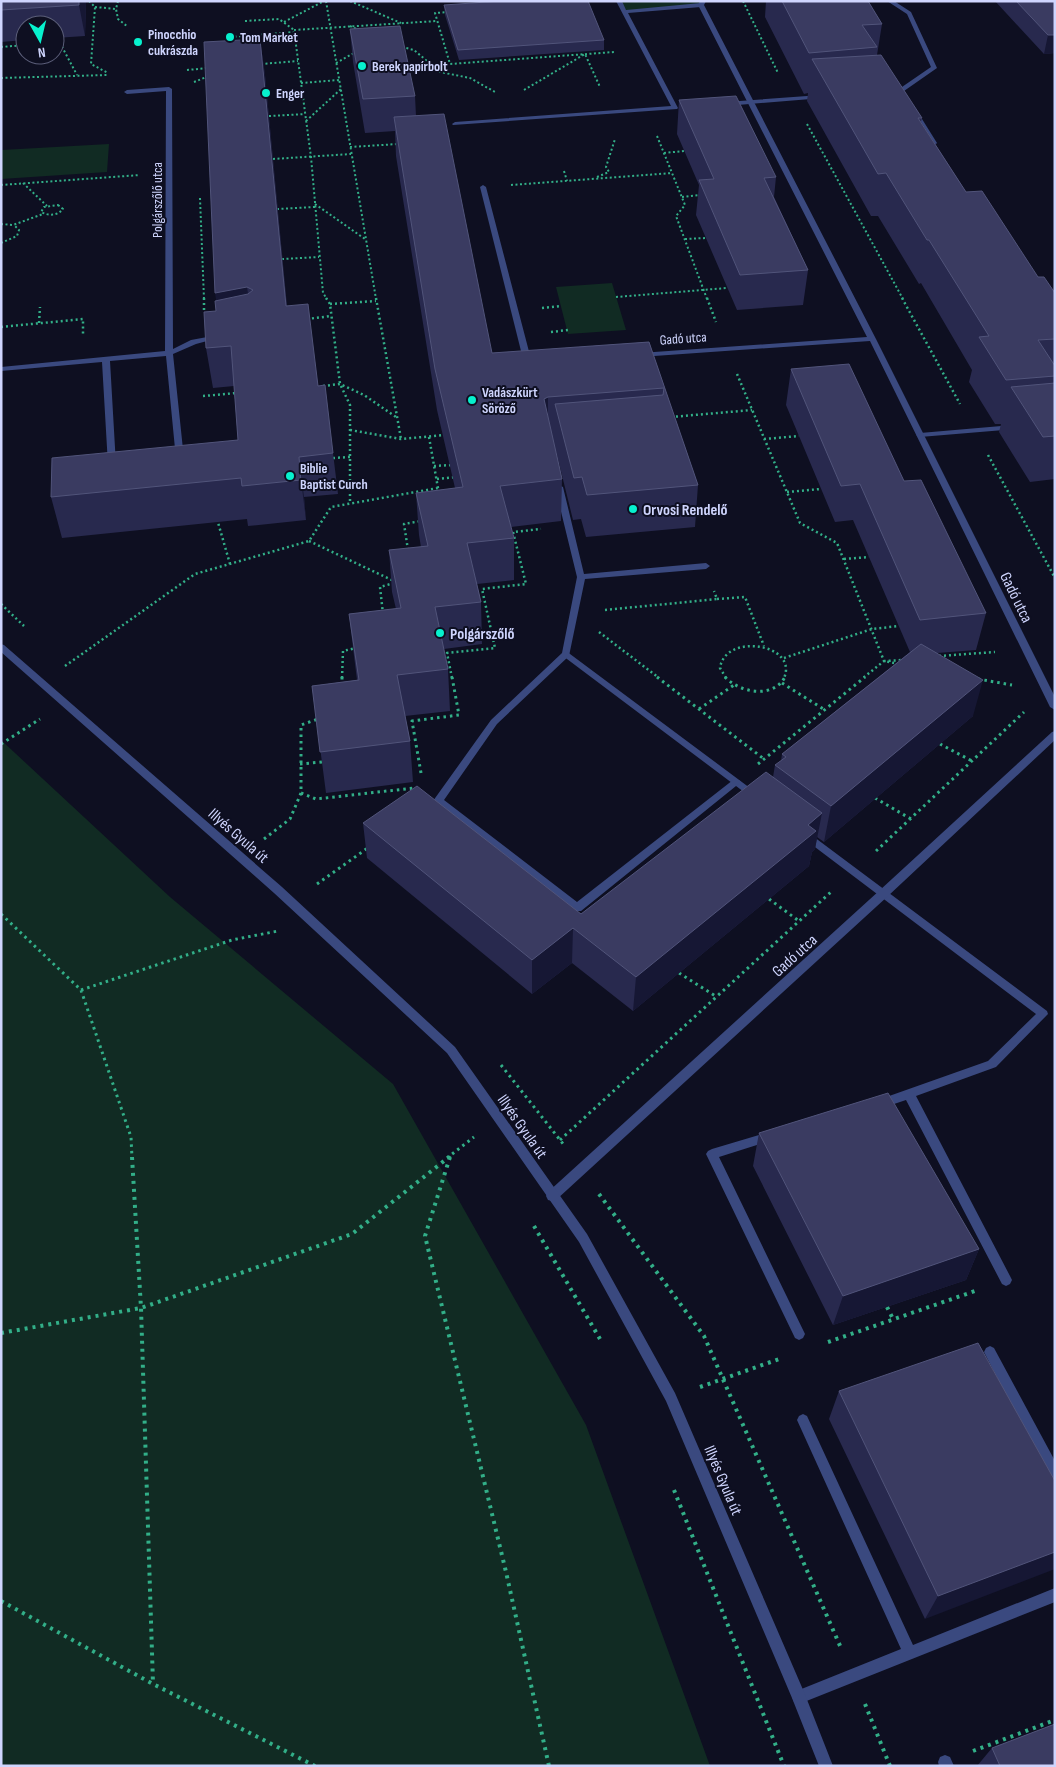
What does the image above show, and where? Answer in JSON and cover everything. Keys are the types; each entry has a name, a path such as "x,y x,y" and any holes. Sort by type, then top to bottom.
{"street":[{"path":"619,1 675,108"},
{"path":"890,1 909,13 934,68 901,90 892,91"},
{"path":"624,12 702,3"},
{"name":"Gadó utca","path":"702,3 1055,707"},
{"path":"126,92 169,89"},
{"name":"Polgárszőlő utca","path":"169,89 169,353 180,460 170,461"},
{"path":"901,90 938,149"},
{"path":"722,104 824,96"},
{"path":"454,124 684,107"},
{"path":"483,187 528,363 537,362"},
{"path":"1,369 169,353 205,340 224,336"},
{"name":"Gadó utca","path":"627,356 872,339"},
{"path":"106,359 112,468 122,467"},
{"path":"920,435 1026,426"},
{"path":"556,477 581,577 566,654 494,722 438,801 577,908 736,782"},
{"path":"581,577 706,566"},
{"name":"Illyés Gyula út","path":"1,647 270,884 450,1050 583,1238 671,1398 799,1697 826,1766"},
{"path":"566,654 767,806"},
{"name":"Gadó utca","path":"552,1196 1055,734"},
{"path":"799,829 1044,1014 992,1064 872,1106"},
{"path":"909,1094 1006,1280"},
{"path":"778,1134 712,1154 799,1334"},
{"path":"990,1352 1055,1475"},
{"path":"803,1420 910,1653"},
{"path":"799,1697 1055,1595"}],"path":[{"path":"90,1 95,7 91,64 112,75 126,92"},
{"path":"118,1 116,9 118,19 128,27"},
{"path":"284,22 325,1 401,439"},
{"path":"350,1 401,23"},
{"path":"743,1 759,38 1055,578"},
{"path":"95,7 116,9"},
{"path":"454,12 435,13 450,64 644,50"},
{"path":"245,21 279,19 294,31 310,157 323,293 330,304 340,384 350,405 350,503"},
{"path":"230,36 330,27 437,21"},
{"path":"393,29 401,23"},
{"path":"350,26 364,33"},
{"path":"396,45 414,50 440,72 470,78 500,95"},
{"path":"1,47 15,46"},
{"path":"336,62 361,49"},
{"path":"65,52 77,75"},
{"path":"516,94 585,54"},
{"path":"585,54 611,113"},
{"path":"169,89 214,74"},
{"path":"301,83 339,80"},
{"path":"306,122 340,89"},
{"path":"647,110 685,205 676,216 726,349 800,523 837,543 884,661 736,782"},
{"path":"269,116 305,114"},
{"path":"593,179 609,172 606,167 617,134"},
{"path":"350,147 405,144"},
{"path":"664,153 684,151"},
{"path":"273,160 351,154"},
{"path":"564,171 567,181"},
{"path":"1,185 170,173"},
{"path":"483,187 672,173"},
{"path":"23,183 47,206"},
{"path":"200,190 205,340"},
{"path":"682,197 703,195"},
{"path":"1,224 13,225 43,214 55,215 63,209 58,205 47,206 42,209 43,214"},
{"path":"277,209 315,205 366,239"},
{"path":"1,243 17,236 19,230 13,225"},
{"path":"685,239 706,238"},
{"path":"282,259 319,256"},
{"path":"616,297 727,288"},
{"path":"330,304 376,302"},
{"path":"39,323 40,308"},
{"path":"304,320 332,316"},
{"path":"1,327 83,319 82,361"},
{"path":"322,386 340,384 364,395 396,417"},
{"path":"202,387 203,396 240,393"},
{"path":"664,418 752,410"},
{"path":"350,430 401,439 449,435"},
{"path":"764,439 799,436"},
{"path":"429,437 440,501"},
{"path":"333,458 350,457"},
{"path":"434,466 454,464"},
{"path":"437,479 464,476"},
{"path":"41,683 194,574 309,541 331,507 438,488"},
{"path":"787,492 821,489"},
{"path":"214,511 230,564"},
{"path":"408,552 404,524 428,520"},
{"path":"422,778 412,721 459,715 447,653 495,648 482,589 526,584 513,532 543,529"},
{"path":"309,541 396,582 380,587 384,623"},
{"path":"513,555 519,555"},
{"path":"844,559 869,557"},
{"path":"706,566 717,599"},
{"path":"574,612 745,597 764,646"},
{"path":"574,612 764,759"},
{"path":"482,617 488,616"},
{"path":"784,658 872,629 899,626"},
{"path":"750,645 764,646 784,658 788,667 788,676 782,684 772,689 746,690 734,685 725,678 721,669 722,660 728,653 738,647 750,645"},
{"path":"341,692 342,652 360,647"},
{"path":"444,682 452,682"},
{"path":"782,684 825,710"},
{"path":"699,709 734,685"},
{"path":"1,744 44,717 37,711"},
{"path":"290,819 301,793 301,725 325,716"},
{"path":"940,744 972,761"},
{"path":"412,751 417,751"},
{"path":"300,764 322,762"},
{"path":"301,793 316,799 423,787"},
{"path":"875,798 911,819"},
{"path":"317,884 371,846"},
{"path":"769,899 799,921"},
{"path":"1,914 80,990 131,1136 141,1308 154,1684"},
{"path":"80,990 232,940 284,929 277,923"},
{"path":"679,973 717,997"},
{"path":"1,1333 141,1308 352,1234 526,1096"},
{"path":"450,1156 425,1236 506,1572 549,1766"},
{"path":"529,1217 603,1344"},
{"path":"821,1344 1006,1280"},
{"path":"887,1307 892,1319"},
{"path":"671,1398 785,1357"},
{"path":"672,1485 784,1766"},
{"path":"1,1601 154,1684 315,1766"},
{"path":"946,1764 1055,1720"}],"green space":[{"path":"619,1 703,1 701,5 624,12"},
{"path":"109,144 107,172 1,179 2,150"},
{"path":"612,283 626,330 568,334 556,287"},
{"path":"1,740 170,897 393,1084 586,1425 710,1766 1,1766"}],"building":[{"path":"1,1 79,1 79,5 1,10"},
{"path":"501,1 588,1 604,40 458,50 444,5"},
{"path":"782,1 868,1 882,24 862,25 877,47 809,53"},
{"path":"1016,1 1055,1 1055,35 1048,35"},
{"path":"400,26 415,96 363,99 350,29"},
{"path":"260,39 286,306 308,304 318,386 325,385 333,453 299,457 301,480 242,486 241,478 51,497 52,458 238,440 231,346 206,348 204,312 216,311 215,301 248,294 253,290 247,287 215,293 204,42"},
{"path":"881,55 922,118 918,118 966,192 982,191 1038,277 1044,277 1055,293 1055,339 1038,340 1055,366 1055,376 1006,380 979,337 989,336 886,173 878,174 812,59"},
{"path":"736,96 776,177 764,178 808,270 740,275 699,180 714,179 679,100"},
{"path":"444,114 492,353 649,342 698,485 587,495 582,477 574,478 555,404 663,395 664,388 548,397 544,399 562,479 500,486 514,538 467,543 481,602 435,607 448,669 397,675 410,741 320,752 312,686 359,680 349,614 401,608 389,550 428,546 416,493 463,487 435,369 394,117"},
{"path":"849,364 904,481 921,480 986,613 920,620 860,484 841,486 791,369"},
{"path":"1055,383 1055,436 1043,437 1011,387"},
{"path":"921,644 983,680 831,806 775,765 786,757 782,754"},
{"path":"766,772 822,813 808,825 816,831 636,977 573,928 532,960 363,823 417,786 581,914"},
{"path":"888,1093 979,1249 843,1296 759,1133"},
{"path":"978,1343 1055,1481 1055,1552 938,1596 839,1391"},
{"path":"1055,1724 1055,1766 1000,1766 992,1748"}],"place":[{"name":"Tom Market","path":"230,37"},
{"name":"Pinocchio cukrászda","path":"138,42"},
{"name":"Berek papírbolt","path":"362,66"},
{"name":"Enger","path":"266,93"},
{"name":"Vadászkürt Söröző","path":"472,400"},
{"name":"Biblie Baptist Curch","path":"290,476"},
{"name":"Orvosi Rendelő","path":"633,509"},
{"name":"Polgárszőlő","path":"440,633"}]}
